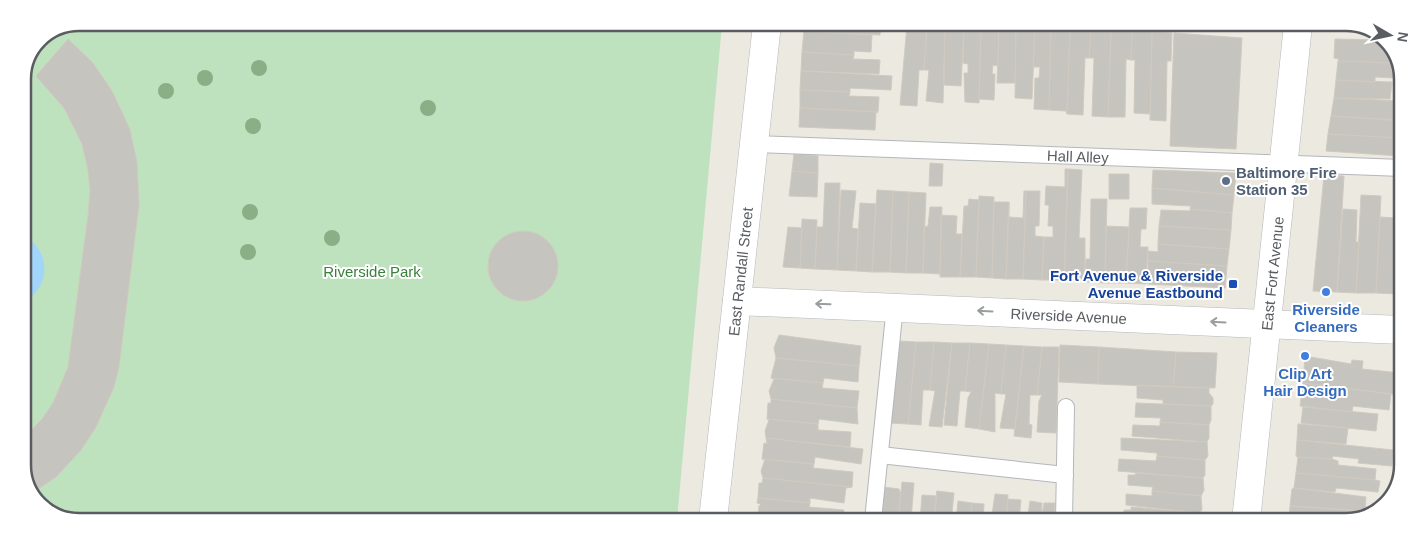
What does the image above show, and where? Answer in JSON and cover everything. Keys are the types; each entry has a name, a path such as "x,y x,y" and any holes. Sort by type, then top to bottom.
{"street":[{"name":"East Randall Street","path":"714,513 766,31"},
{"name":"East Fort Avenue","path":"1247,513 1297,31"},
{"name":"Riverside Avenue","path":"737,300 1394,330"}],"lane":[{"name":"Hall Alley","path":"753,144 1394,168"},
{"path":"874,513 895,306"},
{"path":"1064,513 1066,407"},
{"path":"880,455 1065,475"}],"green space":[{"name":"Riverside Park","path":"79,31 721,31 678,513 79,513 58,508 41,494 35,483 31,468 31,79 32,70 39,53 53,39 70,32"}],"water":[{"path":"31,241 39,250 43,259 44,269 43,279 39,288 32,296"}],"building":[{"path":"804,31 872,35 871,52 854,51 854,55 802,52"},
{"path":"808,31 880,31 880,35"},
{"path":"906,31 927,31 924,70 919,70 917,106 900,105"},
{"path":"927,31 945,31 943,103 926,101 929,70 924,70"},
{"path":"945,31 964,31 961,86 944,85"},
{"path":"964,31 981,31 979,103 965,102 964,73 968,73 968,64 963,63"},
{"path":"981,31 999,31 998,66 993,65 992,74 995,74 994,100 979,99"},
{"path":"999,31 1016,31 1015,83 997,83"},
{"path":"1016,31 1035,31 1032,99 1015,98"},
{"path":"1035,31 1051,31 1049,110 1034,109 1035,78 1039,78 1040,67 1033,67"},
{"path":"1051,31 1070,31 1067,114 1066,111 1049,110"},
{"path":"1070,31 1091,31 1089,58 1085,58 1083,115 1067,114"},
{"path":"1091,31 1111,31 1108,117 1092,116 1094,58 1089,58"},
{"path":"1111,31 1132,31 1131,60 1126,59 1125,117 1108,117"},
{"path":"1132,31 1152,32 1150,114 1134,113 1135,60 1131,60"},
{"path":"1152,32 1172,33 1171,61 1167,61 1166,121 1150,120"},
{"path":"1174,33 1242,38 1236,149 1170,146"},
{"path":"68,39 93,63 112,91 130,130 137,162 139,205 119,367 114,387 96,427 81,450 56,477 38,489 31,468 31,431 53,403 68,367 90,191 88,170 82,144 64,108 36,76"},
{"path":"1335,39 1365,40 1365,60 1390,60 1391,63 1338,61 1339,59 1334,58"},
{"path":"802,52 854,55 853,59 880,60 879,74 801,71"},
{"path":"1338,61 1391,63 1393,73 1393,78 1375,77 1375,82 1336,80"},
{"path":"801,71 892,76 891,90 850,88 850,92 800,90"},
{"path":"1336,80 1392,82 1390,99 1334,98"},
{"path":"800,90 850,92 849,96 879,97 878,112 800,108"},
{"path":"1334,98 1394,101 1394,120 1331,116"},
{"path":"800,108 878,112 876,112 875,130 799,127"},
{"path":"1331,116 1394,120 1394,138 1328,134"},
{"path":"1328,134 1394,138 1394,156 1326,151"},
{"path":"794,154 818,156 818,173 792,171"},
{"path":"930,163 943,164 942,186 929,186"},
{"path":"1065,169 1068,169 1064,280 1042,280 1044,237 1053,237 1053,226 1048,226 1049,205 1045,205 1046,186 1065,187"},
{"path":"1068,169 1082,170 1079,238 1085,238 1085,280 1064,280"},
{"path":"1153,170 1236,173 1234,195 1152,188"},
{"path":"792,171 818,173 817,197 789,196"},
{"path":"1109,174 1129,174 1129,199 1109,199"},
{"path":"1324,175 1344,176 1337,292 1313,291"},
{"path":"825,183 840,183 837,270 815,269 817,227 823,227"},
{"path":"1152,188 1234,195 1232,213 1190,209 1191,206 1152,204"},
{"path":"841,190 856,191 852,228 858,229 856,271 837,270"},
{"path":"877,190 893,191 890,272 872,272"},
{"path":"893,191 909,192 906,273 890,272"},
{"path":"1024,191 1026,191 1023,279 1006,279 1009,202 1009,217 1023,218"},
{"path":"1026,191 1040,191 1039,226 1035,226 1035,236 1044,237 1042,280 1023,279"},
{"path":"909,192 926,193 923,273 906,273"},
{"path":"1361,195 1381,196 1376,293 1356,293"},
{"path":"979,196 994,197 992,278 976,277"},
{"path":"969,199 979,200 976,277 960,277 964,206 968,206"},
{"path":"1091,199 1107,199 1105,283 1085,282 1086,259 1090,259"},
{"path":"994,202 1009,202 1006,279 992,278"},
{"path":"860,203 876,204 872,272 856,271"},
{"path":"930,207 942,207 940,274 923,273 924,227 928,226"},
{"path":"1130,208 1147,208 1146,229 1141,229 1140,247 1148,247 1146,284 1126,283"},
{"path":"1190,209 1232,213 1231,230 1159,226 1161,210 1190,211"},
{"path":"1343,209 1357,210 1356,242 1359,242 1356,293 1337,292"},
{"path":"941,215 957,216 956,234 962,234 960,277 940,277"},
{"path":"1380,217 1394,218 1394,294 1376,293"},
{"path":"802,219 817,220 815,269 800,268"},
{"path":"1106,226 1129,227 1126,283 1105,283"},
{"path":"1159,226 1231,230 1229,249 1158,244"},
{"path":"788,227 802,228 800,268 783,267"},
{"path":"523,231 536,234 548,241 555,253 558,266 555,279 548,291 536,298 523,301 510,298 498,291 491,279 488,266 491,253 498,241 510,234"},
{"path":"1158,244 1229,249 1227,266 1148,261 1148,251 1158,252"},
{"path":"1148,261 1227,266 1225,288 1148,284"},
{"path":"779,335 861,346 859,366 776,358 774,348"},
{"path":"900,341 916,342 908,424 890,423"},
{"path":"916,342 934,342 930,390 923,390 921,425 908,424"},
{"path":"934,342 952,343 942,427 929,426 935,391 930,390"},
{"path":"952,343 970,343 965,391 960,391 957,426 944,425"},
{"path":"970,343 989,344 979,429 965,427 968,398 971,392 965,391"},
{"path":"989,344 1006,345 1001,394 995,393 995,432 979,429"},
{"path":"1006,345 1024,346 1015,429 1000,428 1006,394 1001,394"},
{"path":"1060,345 1099,347 1098,384 1059,382"},
{"path":"1024,346 1042,347 1037,395 1030,395 1029,424 1032,425 1031,438 1014,436"},
{"path":"1042,347 1059,347 1056,433 1037,432 1039,401 1042,395 1037,395"},
{"path":"1099,347 1176,352 1173,387 1098,384"},
{"path":"1176,352 1217,353 1215,388 1173,387"},
{"path":"1305,356 1351,364 1352,360 1363,361 1362,369 1394,372 1394,394 1303,383"},
{"path":"776,358 859,366 858,382 824,378 823,383 771,378"},
{"path":"771,378 823,383 822,388 859,391 857,408 771,399 769,391 774,379"},
{"path":"1303,383 1391,394 1389,410 1353,406 1352,412 1300,406"},
{"path":"1137,385 1209,388 1213,404 1211,406 1163,404 1163,400 1137,398"},
{"path":"771,399 857,408 858,424 819,419 818,424 767,419 768,403 771,403"},
{"path":"1136,403 1211,406 1211,420 1209,425 1160,422 1161,418 1135,417"},
{"path":"1303,407 1378,414 1376,431 1301,423"},
{"path":"767,419 818,424 818,430 851,432 850,447 766,438 765,431 769,420"},
{"path":"1160,422 1209,425 1209,438 1207,442 1132,436 1133,425 1160,426"},
{"path":"1298,424 1348,428 1346,444 1297,440"},
{"path":"766,438 863,449 861,464 815,457 814,464 762,459 764,443 767,444"},
{"path":"1121,438 1207,442 1208,456 1205,460 1157,456 1157,453 1121,450"},
{"path":"1297,440 1393,450 1392,466 1358,463 1359,459 1333,456 1332,459 1298,457 1296,456"},
{"path":"1157,456 1205,460 1205,475 1203,478 1118,471 1119,459 1156,461"},
{"path":"1298,457 1332,459 1338,461 1338,465 1376,469 1375,480 1296,473"},
{"path":"765,459 814,464 813,468 853,472 852,487 763,478 761,471"},
{"path":"1136,473 1203,478 1204,490 1201,496 1152,491 1153,487 1128,485 1128,475 1135,475"},
{"path":"1296,473 1380,481 1378,492 1336,488 1335,492 1294,488"},
{"path":"763,478 852,487 846,488 844,503 810,498 810,503 758,498 759,483 762,483"},
{"path":"902,482 914,483 912,513 899,513"},
{"path":"884,487 899,489 901,495 899,513 881,513"},
{"path":"1292,489 1366,497 1365,509 1359,511 1290,506"},
{"path":"937,491 954,493 952,513 935,513"},
{"path":"937,491 935,513 921,513 922,495 936,496"},
{"path":"1152,491 1201,496 1202,509 1200,513 1126,505 1126,494 1152,496"},
{"path":"995,494 1008,495 1007,513 992,513"},
{"path":"758,498 810,503 809,507 844,510 844,513 758,513 761,504 757,503"},
{"path":"1008,499 1021,500 1020,513 1007,513"},
{"path":"958,501 972,503 971,513 957,513"},
{"path":"1030,501 1042,503 1041,513 1028,513"},
{"path":"972,503 984,504 983,513 971,513"},
{"path":"1044,503 1055,503 1054,513 1042,513"},
{"path":"1290,506 1359,511 1346,513 1290,513"},
{"path":"1131,507 1200,513 1124,513 1124,510 1131,510"}],"place":[{"name":"Baltimore Fire Station 35","path":"1226,181"},
{"name":"Fort Avenue & Riverside Avenue Eastbound","path":"1233,284"},
{"name":"Riverside Cleaners","path":"1326,292"},
{"name":"Clip Art Hair Design","path":"1305,356"}]}
